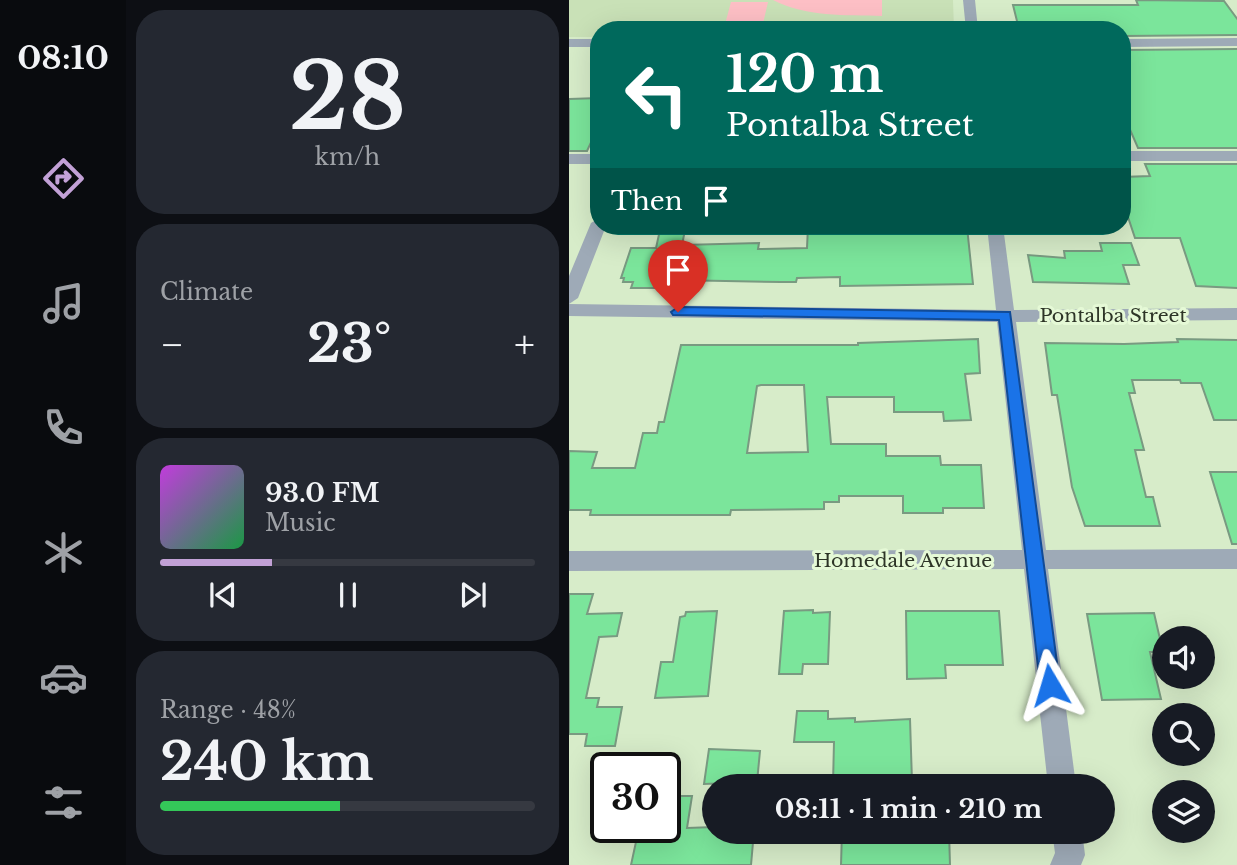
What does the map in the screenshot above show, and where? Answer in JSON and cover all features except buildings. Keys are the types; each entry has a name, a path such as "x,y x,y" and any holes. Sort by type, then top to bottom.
{"street":[{"path":"969,0 970,21"},
{"path":"1131,43 1237,42"},
{"path":"569,43 590,43"},
{"path":"1131,156 1237,156"},
{"path":"569,159 590,159"},
{"path":"569,298 594,235"},
{"path":"996,235 1061,774"},
{"name":"Pontalba Street","path":"569,310 1005,316 1237,314"},
{"name":"Homedale Avenue","path":"569,561 1237,559"}],"shaded area":[{"path":"569,0 953,0 954,21 590,21 590,37 569,37"},
{"path":"773,0 882,0 882,16 812,12"},
{"path":"731,2 768,2 764,21 726,21"}],"route":[{"path":"678,312 1005,316 1050,685"}]}
